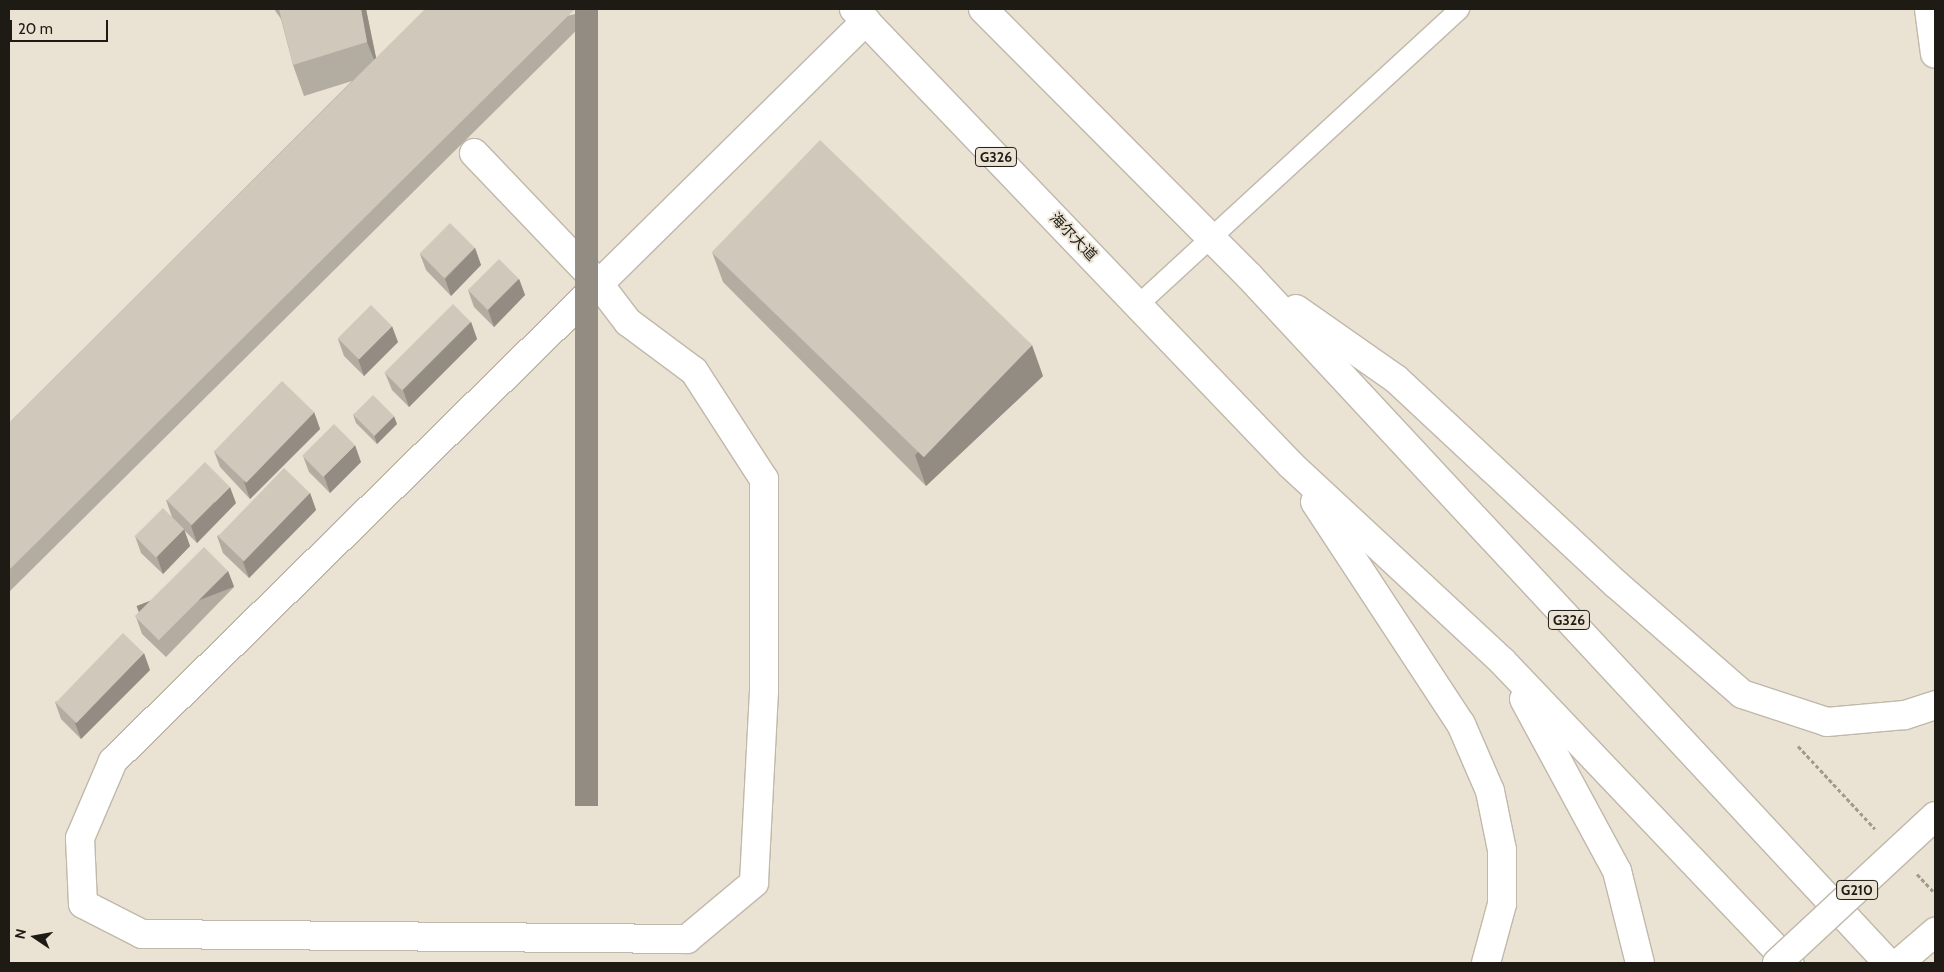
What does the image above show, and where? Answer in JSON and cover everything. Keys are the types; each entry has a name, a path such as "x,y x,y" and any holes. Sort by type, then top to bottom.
{"main road":[{"name":"G326","path":"983,9 1249,276 1888,963"},
{"path":"1928,9 1935,54"},
{"path":"474,154 599,284 628,322 694,370 764,479 764,691 754,883 687,939 142,934 83,904 80,838 113,761 599,284 860,15"},
{"name":"海尔大道","path":"860,15 1291,465"},
{"path":"1249,276 1396,380 1616,584 1742,694 1827,722 1905,715 1935,705"},
{"name":"G326","path":"1291,465 1502,661 1790,963"},
{"path":"1291,465 1461,724 1490,791 1502,850 1502,904 1486,963"},
{"path":"1502,661 1562,765 1617,871 1640,963"},
{"name":"G210","path":"1777,963 1935,816"},
{"path":"1899,963 1935,932"}],"lane":[{"path":"1138,304 1459,9"}],"path":[{"path":"1792,740 1881,835"},
{"path":"1915,872 1935,893"}],"building":[{"path":"279,9 361,9 367,42 293,65"},
{"path":"425,9 575,9 9,570 9,423"},
{"path":"820,140 1032,345 924,457 712,252"},
{"path":"450,223 475,248 444,278 420,253"},
{"path":"499,259 519,279 488,310 468,290"},
{"path":"453,304 471,322 402,390 384,373"},
{"path":"371,305 392,326 359,359 338,338"},
{"path":"282,381 314,412 246,483 214,451"},
{"path":"373,395 394,416 374,436 353,415"},
{"path":"334,424 355,445 323,477 302,456"},
{"path":"205,462 230,487 192,525 167,500"},
{"path":"284,468 310,493 244,561 218,536"},
{"path":"163,508 184,529 156,557 135,536"},
{"path":"204,547 228,571 159,640 135,616"},
{"path":"123,633 144,653 76,723 56,703"}]}
